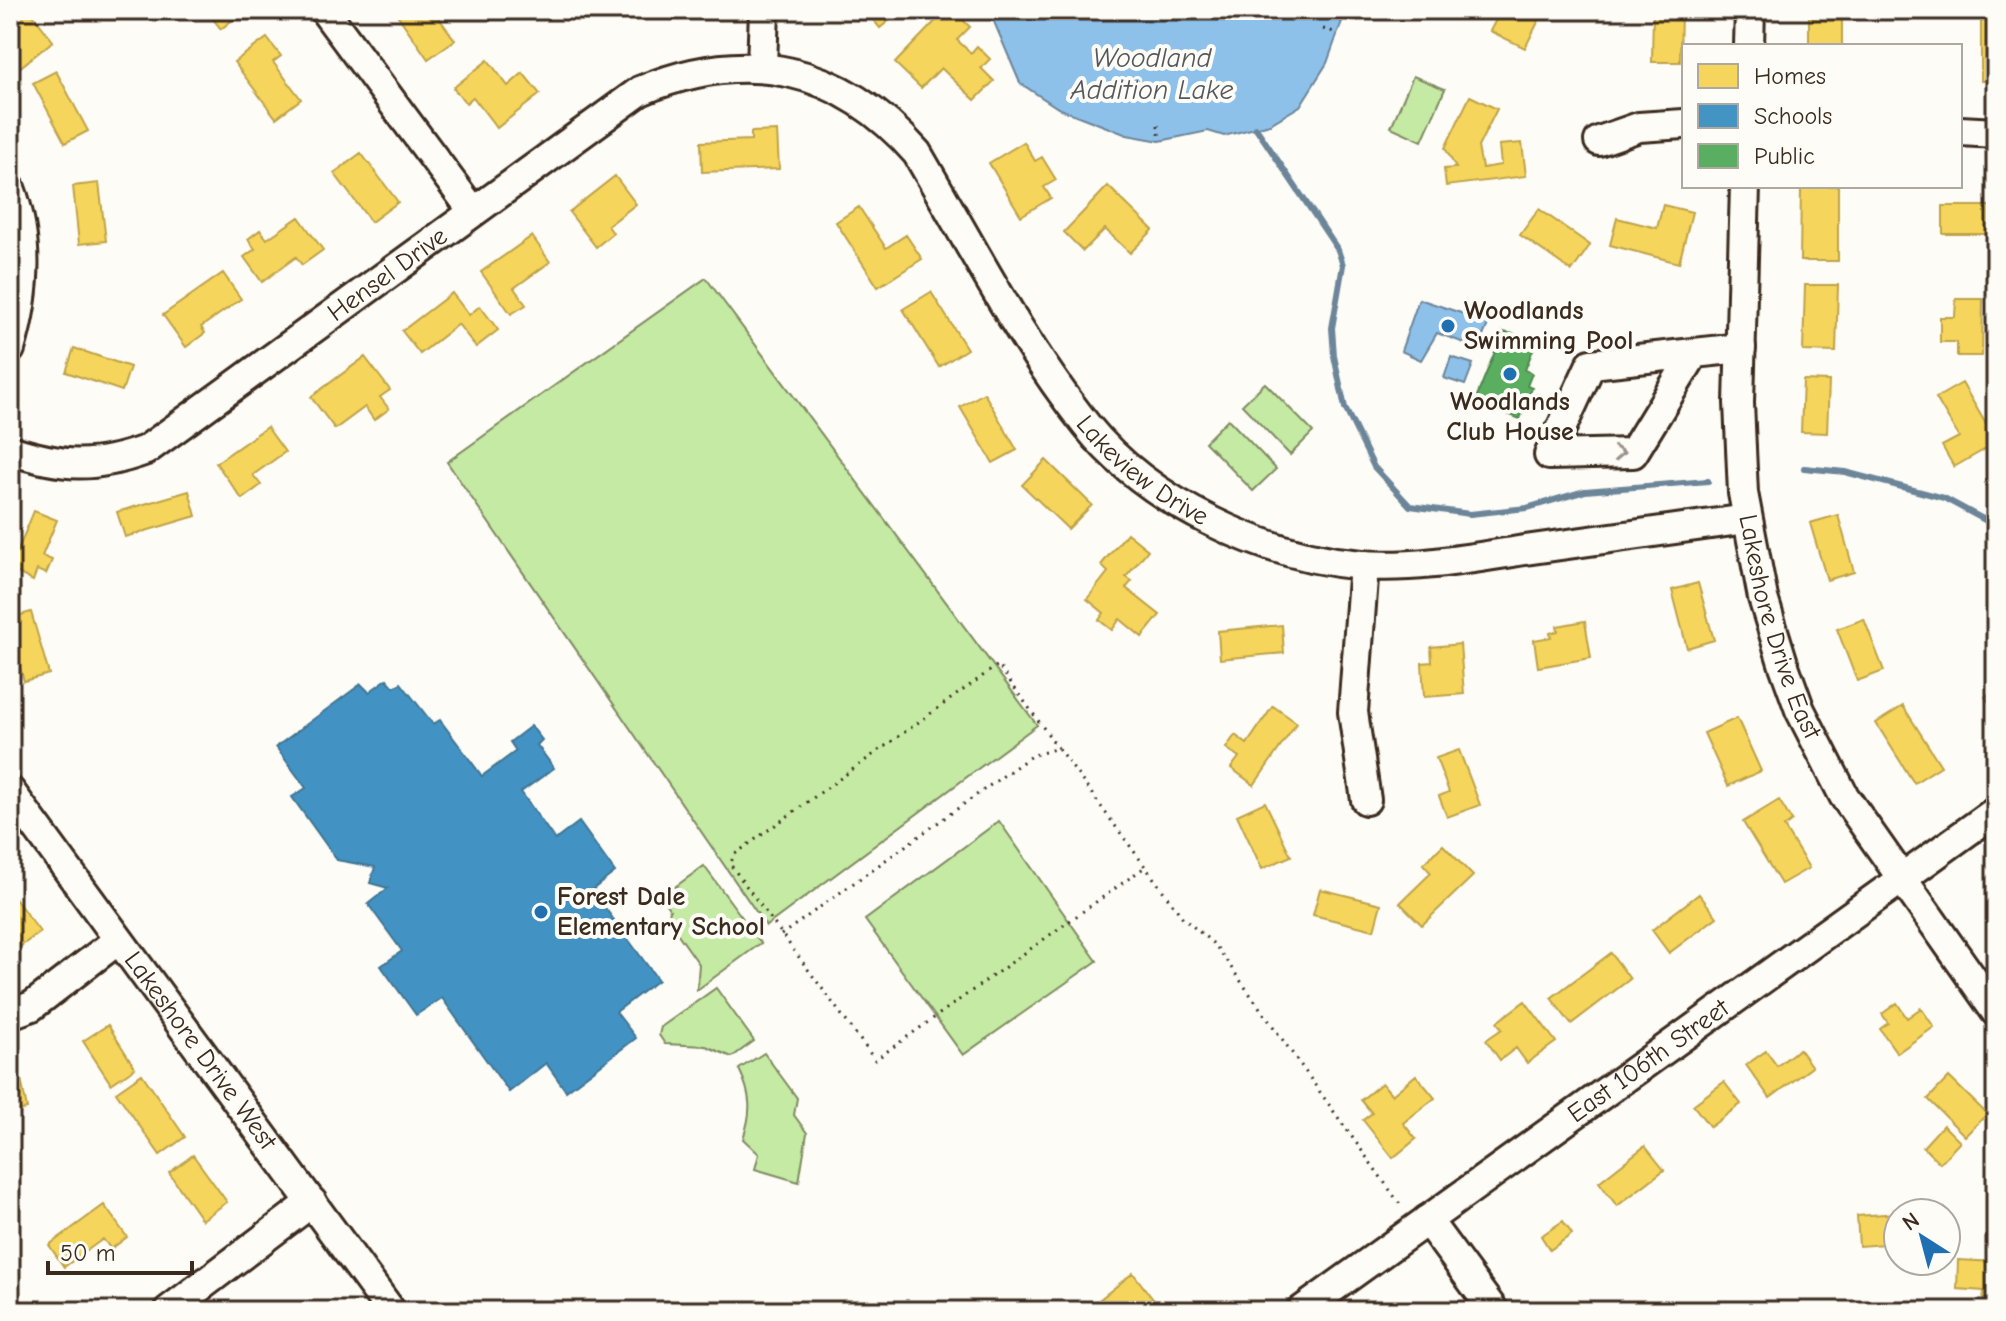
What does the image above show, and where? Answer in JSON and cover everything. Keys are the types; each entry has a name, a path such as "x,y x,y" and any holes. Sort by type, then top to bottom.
{"street":[{"path":"324,10 473,211"},
{"path":"762,66 764,10"},
{"path":"1749,44 1750,10"},
{"name":"Hensel Drive","path":"10,450 45,461 84,466 118,460 146,450 640,91 688,74 762,66"},
{"name":"Lakeview Drive","path":"762,66 830,85 862,102 901,135 917,153 1055,381 1089,428 1143,478 1201,516 1255,542 1302,555 1364,565 1456,560 1747,519"},
{"path":"1599,141 1639,127 1682,124"},
{"path":"1962,131 1996,133"},
{"path":"10,188 20,213 25,268 10,349"},
{"name":"Lakeshore Drive East","path":"1745,188 1739,403 1747,519 1763,598 1800,710 1844,796 1996,1012"},
{"path":"1693,355 1633,453 1549,455 1591,364 1741,348"},
{"path":"1364,565 1353,712 1366,800"},
{"name":"Lakeshore Drive West","path":"10,791 391,1311"},
{"name":"East 106th Street","path":"1301,1311 1996,811"},
{"path":"10,1014 32,1006 118,940"},
{"path":"168,1311 312,1202"},
{"path":"1430,1218 1494,1311"}],"path":[{"path":"1323,29 1338,33"},
{"path":"1158,125 1160,141"},
{"path":"1145,867 875,1060 730,864 735,854 998,665 1183,918 1215,945 1408,1215 1430,1218"},
{"path":"781,935 1031,756 1058,748"}],"green space":[{"path":"1413,76 1445,89 1422,141 1391,127"},
{"path":"706,278 1037,725 766,926 447,462"},
{"path":"1265,383 1313,432 1290,455 1242,405"},
{"path":"1228,419 1276,469 1253,491 1205,442"},
{"path":"999,821 1097,961 963,1055 865,920"},
{"path":"704,866 761,943 697,990 699,964 668,920 670,910 661,897"},
{"path":"716,988 754,1041 732,1057 706,1046 665,1044 659,1035 661,1027"},
{"path":"764,1053 797,1098 794,1115 807,1133 799,1182 755,1169 759,1154 743,1139 749,1104 739,1069"}],"water":[{"name":"Woodland Addition Lake","path":"989,10 1346,10 1327,63 1300,106 1270,124 1224,136 1208,131 1160,141 1127,135 1058,108 1020,83"},
{"name":"Woodlands Swimming Pool","path":"1419,299 1479,319 1482,311 1492,315 1478,348 1437,333 1421,360 1401,351"},
{"path":"1451,357 1473,364 1465,385 1444,378"}],"building: Homes":[{"path":"10,10 29,10 53,41 18,69 10,58"},
{"path":"206,10 245,10 221,29"},
{"path":"394,10 433,10 455,40 428,59"},
{"path":"662,10 688,10 665,18"},
{"path":"865,10 902,10 880,28"},
{"path":"946,10 953,10 970,27 957,40 971,53 977,46 990,59 981,68 994,81 975,100 941,68 921,88 895,63"},
{"path":"1501,10 1544,10 1525,48 1490,31"},
{"path":"1653,10 1681,10 1680,62 1652,62"},
{"path":"1809,10 1842,10 1842,44 1809,44"},
{"path":"1981,13 1996,13 1996,81 1981,81"},
{"path":"267,38 281,56 273,62 301,99 276,118 234,62"},
{"path":"488,60 508,86 523,73 540,94 497,128 473,97 466,103 453,88"},
{"path":"56,71 88,131 65,143 33,83"},
{"path":"1470,96 1497,109 1478,147 1482,168 1501,165 1499,145 1522,143 1526,176 1446,186 1444,169 1456,168 1445,148"},
{"path":"777,131 779,169 702,172 701,142 751,140 751,132"},
{"path":"1024,142 1035,161 1042,157 1056,180 1044,187 1051,198 1021,216 989,163"},
{"path":"361,153 398,202 371,222 334,173"},
{"path":"615,176 636,204 608,226 613,233 596,247 569,212"},
{"path":"99,183 106,241 79,244 73,186"},
{"path":"1108,186 1153,230 1130,253 1105,229 1083,251 1064,232"},
{"path":"1801,188 1838,188 1838,261 1800,261"},
{"path":"1663,205 1692,212 1679,263 1610,245 1617,218 1657,228"},
{"path":"1943,206 1996,206 1996,234 1943,234"},
{"path":"859,207 886,248 906,235 922,259 878,287 836,222"},
{"path":"1539,209 1590,245 1572,271 1520,235"},
{"path":"299,217 323,250 302,265 296,257 262,282 244,257 255,249 248,239 260,230 267,239"},
{"path":"532,236 550,262 514,288 526,305 511,314 481,272"},
{"path":"223,273 241,299 201,327 205,333 186,347 163,315"},
{"path":"1805,285 1838,285 1836,352 1803,351"},
{"path":"931,292 967,349 939,367 903,309"},
{"path":"452,293 469,315 480,306 498,330 476,347 458,324 420,354 402,331"},
{"path":"1956,299 1983,299 1982,356 1957,356 1957,342 1940,342 1940,317 1955,317"},
{"path":"74,348 130,367 122,391 66,372"},
{"path":"365,357 390,390 380,397 389,409 374,420 365,407 335,429 311,397"},
{"path":"1803,380 1829,381 1827,433 1801,432"},
{"path":"1962,383 1986,424 1996,420 1996,443 1954,467 1942,446 1959,437 1936,398"},
{"path":"984,393 1017,450 993,463 960,407"},
{"path":"267,427 285,452 253,475 261,485 242,499 216,463"},
{"path":"1046,460 1092,505 1068,529 1022,485"},
{"path":"189,491 196,516 125,537 117,512"},
{"path":"34,511 57,520 42,556 52,560 46,574 37,570 33,581 10,569"},
{"path":"1838,515 1854,572 1827,580 1810,523"},
{"path":"1127,533 1148,550 1126,577 1132,581 1126,588 1160,615 1142,637 1120,619 1112,630 1099,620 1104,613 1087,599 1108,572 1101,565"},
{"path":"1698,583 1714,640 1687,648 1672,590"},
{"path":"31,612 49,674 24,681 10,633 10,618"},
{"path":"1864,619 1884,671 1857,681 1837,629"},
{"path":"1585,621 1591,658 1538,667 1534,640 1551,637 1550,633 1558,631 1557,626"},
{"path":"1282,625 1284,653 1220,659 1218,631"},
{"path":"1460,644 1464,694 1424,697 1422,663 1432,662 1431,647"},
{"path":"1996,689 1996,711 1985,697"},
{"path":"1273,706 1297,723 1254,785 1231,768 1239,757 1226,748 1235,735 1247,744"},
{"path":"1903,706 1941,766 1914,783 1876,723"},
{"path":"1737,718 1761,771 1728,786 1704,733"},
{"path":"1459,750 1480,805 1447,817 1439,796 1449,792 1436,758"},
{"path":"1779,800 1792,821 1784,827 1809,868 1781,884 1743,822"},
{"path":"1265,802 1291,856 1262,869 1237,815"},
{"path":"1443,845 1473,876 1422,925 1400,903 1431,873 1423,864"},
{"path":"1320,889 1381,904 1374,930 1313,915"},
{"path":"10,892 40,932 14,951 10,945"},
{"path":"1699,894 1717,917 1669,953 1652,930"},
{"path":"1611,953 1630,979 1571,1024 1551,998"},
{"path":"1525,1001 1556,1042 1527,1063 1516,1048 1500,1060 1486,1040 1502,1029 1497,1022"},
{"path":"1897,1003 1907,1018 1921,1008 1934,1027 1897,1053 1880,1029 1888,1023 1882,1014"},
{"path":"108,1025 135,1068 111,1084 83,1041"},
{"path":"1799,1049 1812,1067 1770,1098 1746,1065 1766,1051 1777,1066"},
{"path":"142,1074 185,1137 160,1155 116,1092"},
{"path":"1416,1075 1435,1098 1403,1123 1416,1139 1393,1158 1363,1120 1372,1113 1361,1100 1382,1083 1392,1095"},
{"path":"1949,1077 1987,1114 1965,1136 1928,1099"},
{"path":"21,1079 27,1109 10,1113 10,1081"},
{"path":"1724,1082 1741,1104 1710,1127 1693,1105"},
{"path":"1943,1125 1960,1142 1940,1163 1923,1147"},
{"path":"1645,1146 1664,1170 1617,1206 1599,1182"},
{"path":"193,1155 227,1202 202,1220 169,1173"},
{"path":"104,1205 127,1237 111,1249 103,1239 64,1267 49,1245"},
{"path":"1882,1214 1882,1244 1859,1246 1857,1216"},
{"path":"1563,1221 1572,1234 1550,1250 1541,1236"},
{"path":"1962,1260 1996,1262 1996,1300 1983,1299 1984,1291 1957,1289 1957,1277 1962,1277"},
{"path":"1133,1273 1162,1311 1100,1311 1094,1304"},
{"path":"63,1302 65,1311 40,1311 39,1306"}],"building: Schools":[{"path":"387,679 394,687 401,683 433,724 440,720 482,776 516,751 510,742 531,726 542,740 537,745 554,768 521,792 555,840 579,822 615,872 592,890 658,980 616,1012 636,1038 566,1091 546,1063 509,1092 442,998 416,1015 381,966 402,951 368,904 388,888 370,883 375,867 337,860 292,797 306,788 276,747 361,684 369,692"}],"building: Public":[{"name":"Woodlands Club House","path":"1503,332 1524,336 1523,340 1533,345 1536,342 1525,370 1532,373 1527,386 1532,388 1520,419 1475,401"}],"waterway":[{"path":"1256,128 1338,250 1343,265 1332,328 1334,356 1345,408 1374,467 1410,506 1470,514 1527,508 1585,491 1708,481"},
{"path":"1804,468 1845,472 1944,498 1996,526"}],"place":[{"name":"Woodlands Swimming Pool","path":"1448,326"},
{"name":"Woodlands Club House","path":"1510,374"},
{"name":"Forest Dale Elementary School","path":"541,912"}]}
